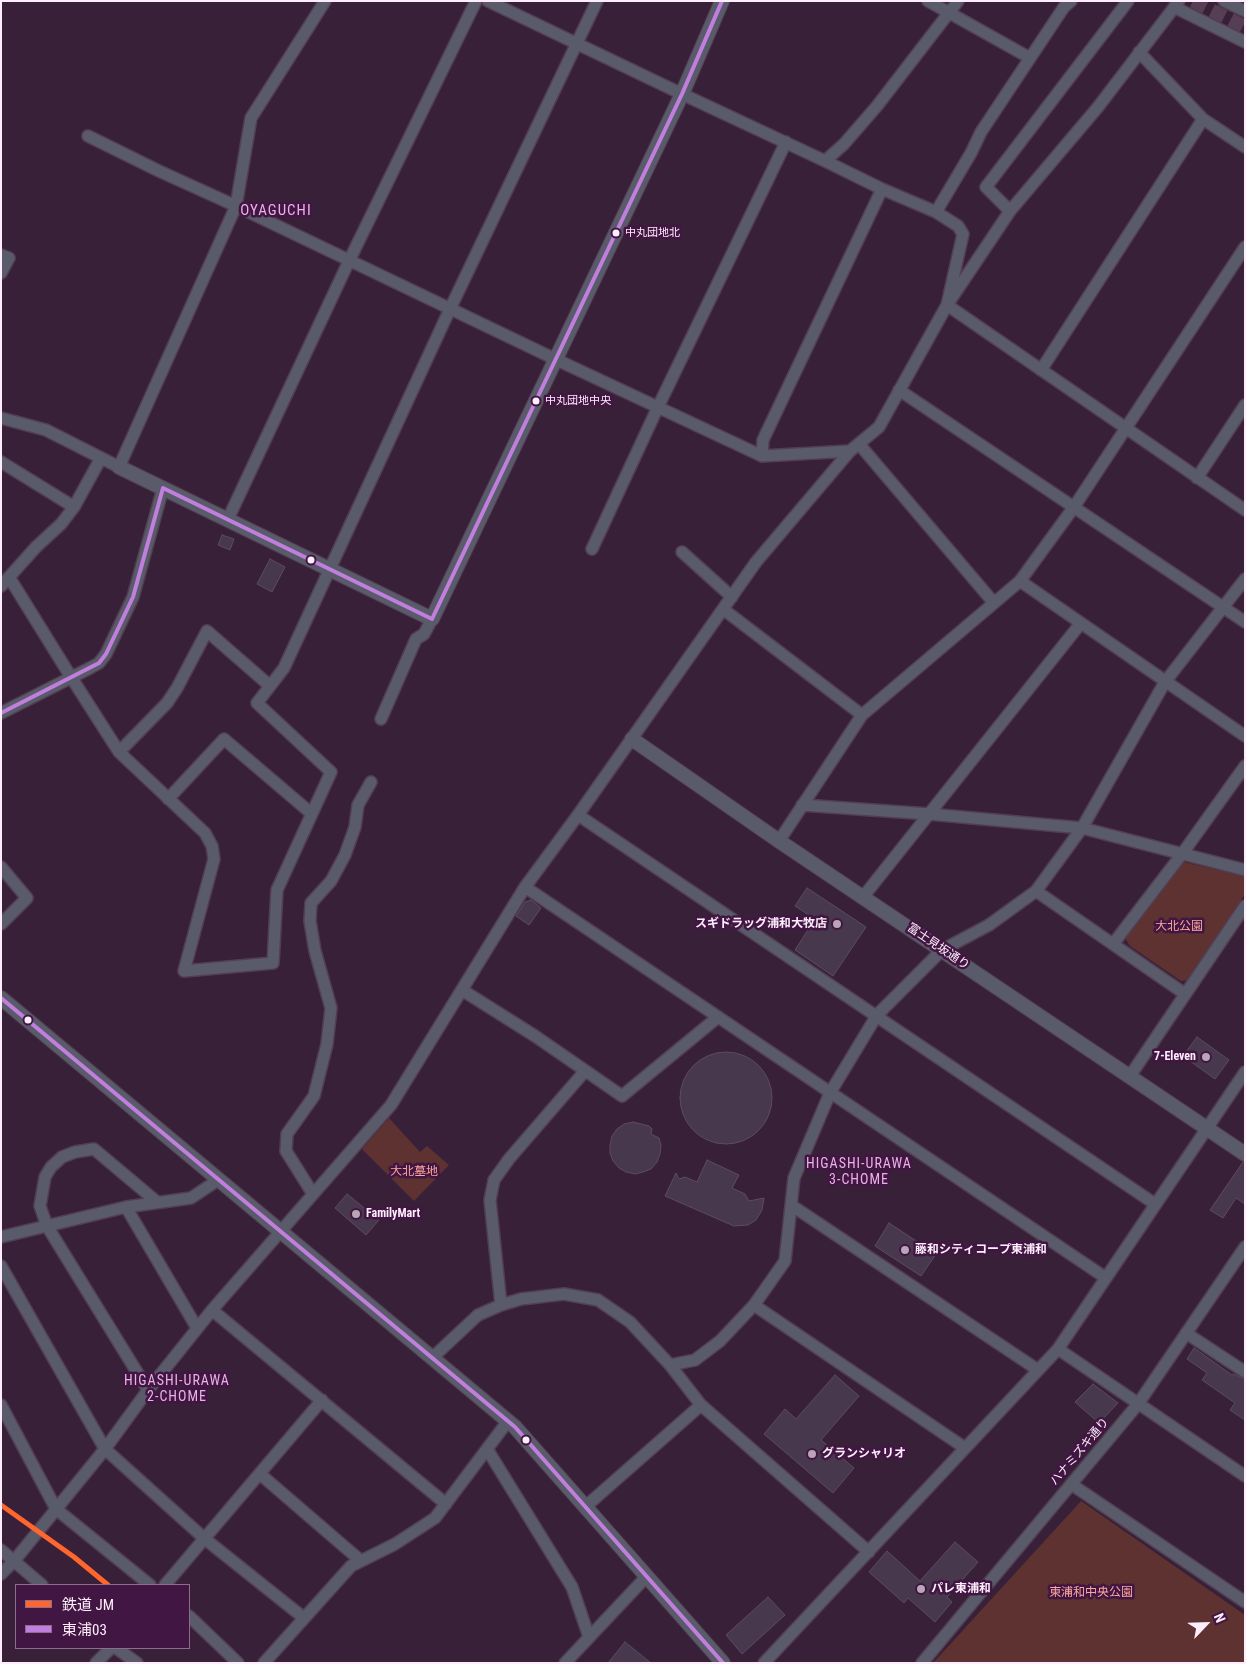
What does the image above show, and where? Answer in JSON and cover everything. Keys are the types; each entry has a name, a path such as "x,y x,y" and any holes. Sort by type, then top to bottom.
{"street":[{"path":"119,467 236,206 251,118 325,1"},
{"path":"228,520 349,260 476,1"},
{"path":"488,1 786,142 882,190 936,212 958,226 963,234 947,305"},
{"path":"101,458 74,507 61,524 36,547 5,582 71,677 119,752 205,833 212,846 214,859 184,970 273,963 277,890 331,772 256,703 284,668 450,309 597,1"},
{"path":"381,719 416,640 424,634 432,619 682,94 722,1"},
{"path":"928,1 1030,58"},
{"path":"825,161 844,144 877,106 958,1"},
{"path":"936,212 971,153 981,132 1064,7 1070,1"},
{"path":"1010,211 986,187 1128,1"},
{"path":"1224,1 1245,12"},
{"path":"1,1574 14,1561 104,1449 197,1328 391,1105 525,887 756,562 850,451 879,427 947,305 1010,211 1098,107 1177,4 1245,42"},
{"path":"1139,52 1203,120 1245,148"},
{"path":"1040,370 1203,120"},
{"path":"88,136 159,172 236,206 762,456 850,451"},
{"path":"592,549 658,407 786,142"},
{"path":"762,456 763,440 882,190"},
{"path":"778,841 862,715 1020,581 1074,507 1245,247"},
{"path":"1,254 9,258 1,273"},
{"path":"947,305 1245,510"},
{"path":"899,390 1245,622"},
{"path":"1198,478 1245,405"},
{"path":"1,418 46,430 432,619"},
{"path":"859,444 994,603"},
{"path":"1,462 74,507"},
{"path":"1,712 99,663 106,654 133,597 163,488"},
{"path":"682,552 732,597"},
{"path":"670,1365 695,1360 720,1341 754,1305 785,1261 794,1178 830,1093 877,1015 942,950 989,925 1036,891 1082,828 1165,682 1245,580"},
{"path":"1020,581 1245,736"},
{"path":"723,609 862,715"},
{"path":"863,897 1081,623"},
{"path":"119,752 167,703 207,631 270,686"},
{"path":"168,799 224,739 312,814"},
{"name":"富士見坂通り","path":"632,739 778,841 1245,1154"},
{"path":"1113,944 1182,854 1245,766"},
{"path":"313,1194 286,1151 287,1134 314,1096 327,1044 331,1008 315,951 310,921 311,903 331,881 345,855 355,827 358,805 370,782"},
{"path":"802,805 1082,828 1245,870"},
{"path":"578,815 1155,1204"},
{"path":"1,867 27,898 1,924"},
{"path":"525,887 1106,1278"},
{"path":"1036,891 1185,994"},
{"path":"1130,1076 1245,906"},
{"path":"462,990 535,1036 622,1096 718,1017"},
{"path":"1,998 516,1427 723,1663"},
{"path":"501,1305 490,1200 494,1180 509,1159 585,1071"},
{"path":"764,1663 1058,1349 1245,1072"},
{"path":"148,1390 48,1226 40,1206 45,1177 51,1167 62,1157 75,1152 94,1149 157,1202"},
{"path":"1,1237 126,1207 191,1198 218,1180"},
{"path":"791,1205 1038,1370"},
{"path":"126,1207 197,1328"},
{"name":"ハナミズキ通り","path":"922,1663 1138,1404 1186,1333 1241,1262 1245,1247"},
{"path":"1,1266 104,1449 205,1539 304,1618"},
{"path":"432,1358 478,1315 501,1305 521,1299 564,1294 598,1300 630,1322 670,1365 701,1405 868,1552"},
{"path":"754,1305 965,1448"},
{"path":"212,1310 446,1504"},
{"path":"1186,1333 1245,1372"},
{"path":"1058,1349 1245,1476"},
{"path":"166,1584 322,1400"},
{"path":"1,1405 56,1509 149,1584"},
{"path":"585,1507 701,1405"},
{"path":"264,1663 351,1566 395,1544 435,1518 508,1421"},
{"path":"1,1432 12,1426"},
{"path":"487,1448 572,1587 589,1637"},
{"path":"260,1474 361,1561"},
{"path":"1071,1484 1245,1602"},
{"path":"1,1550 41,1584"},
{"path":"565,1663 646,1576"},
{"path":"190,1617 238,1663"},
{"path":"96,1663 110,1649"},
{"path":"117,1649 137,1663"}],"green space":[{"name":"大北公園","path":"1183,862 1245,876 1245,894 1188,980 1181,981 1130,946 1125,938"},
{"name":"大北墓地","path":"389,1118 420,1152 427,1146 449,1165 414,1201 362,1149"},
{"name":"東浦和中央公園","path":"1081,1501 1245,1615 1245,1663 933,1663"}],"building":[{"path":"222,535 234,539 230,550 218,545"},
{"path":"270,559 285,567 272,592 257,584"},
{"path":"807,888 866,927 833,976 795,950 815,919 795,906"},
{"path":"531,900 541,908 529,925 516,916 525,902"},
{"path":"1197,1037 1229,1060 1215,1079 1183,1056"},
{"path":"726,1052 744,1055 759,1065 769,1080 772,1098 769,1116 759,1131 744,1141 726,1144 708,1141 693,1131 683,1116 680,1098 683,1080 693,1065 708,1055"},
{"path":"633,1122 649,1126 652,1129 651,1134 659,1138 661,1146 657,1162 651,1169 635,1174 619,1168 613,1161 610,1153 612,1136 617,1129 624,1124"},
{"path":"707,1160 739,1175 732,1188 745,1194 749,1201 764,1198 762,1210 756,1220 748,1225 734,1226 665,1196 676,1173 679,1179 685,1177 697,1182"},
{"path":"1243,1162 1245,1163 1245,1204 1236,1198 1223,1218 1210,1210"},
{"path":"347,1194 379,1220 366,1235 335,1208"},
{"name":"藤和シティコープ東浦和","path":"889,1223 936,1254 921,1276 875,1246"},
{"path":"1194,1348 1232,1375 1234,1374 1245,1380 1245,1420 1230,1410 1235,1403 1202,1380 1207,1373 1187,1359"},
{"name":"グランシャリオ","path":"835,1375 859,1396 821,1440 854,1468 833,1493 764,1434 785,1409 796,1419"},
{"path":"1093,1384 1118,1403 1099,1423 1075,1402"},
{"name":"パレ東浦和","path":"955,1542 978,1562 947,1597 952,1602 935,1622 908,1598 904,1603 869,1572 887,1551 920,1581"},
{"path":"768,1597 785,1615 742,1654 726,1635"},
{"path":"625,1642 651,1663 608,1663"}],"tunnel":[{"path":"1193,1 1245,27"}],"rail line":[{"name":"JM","path":"1,1505 74,1557 107,1584"}],"transit line":[{"name":"東浦03","path":"432,619 682,94 722,1"},
{"name":"東浦03","path":"163,488 432,619"},
{"name":"東浦03","path":"1,713 99,663 106,654 133,597 163,488"},
{"name":"東浦03","path":"1,998 515,1427 723,1663"}],"place":[{"name":"中丸団地北","path":"616,233"},
{"name":"中丸団地中央","path":"536,401"},
{"name":"スギドラッグ浦和大牧店","path":"837,924"},
{"name":"7-Eleven","path":"1206,1057"},
{"name":"FamilyMart","path":"356,1214"},
{"name":"藤和シティコープ東浦和","path":"905,1250"},
{"name":"グランシャリオ","path":"812,1454"},
{"name":"パレ東浦和","path":"921,1589"}],"district":[{"name":"OYAGUCHI","path":"276,211"},
{"name":"HIGASHI-URAWA 3-CHOME","path":"859,1172"},
{"name":"HIGASHI-URAWA 2-CHOME","path":"177,1389"}]}
